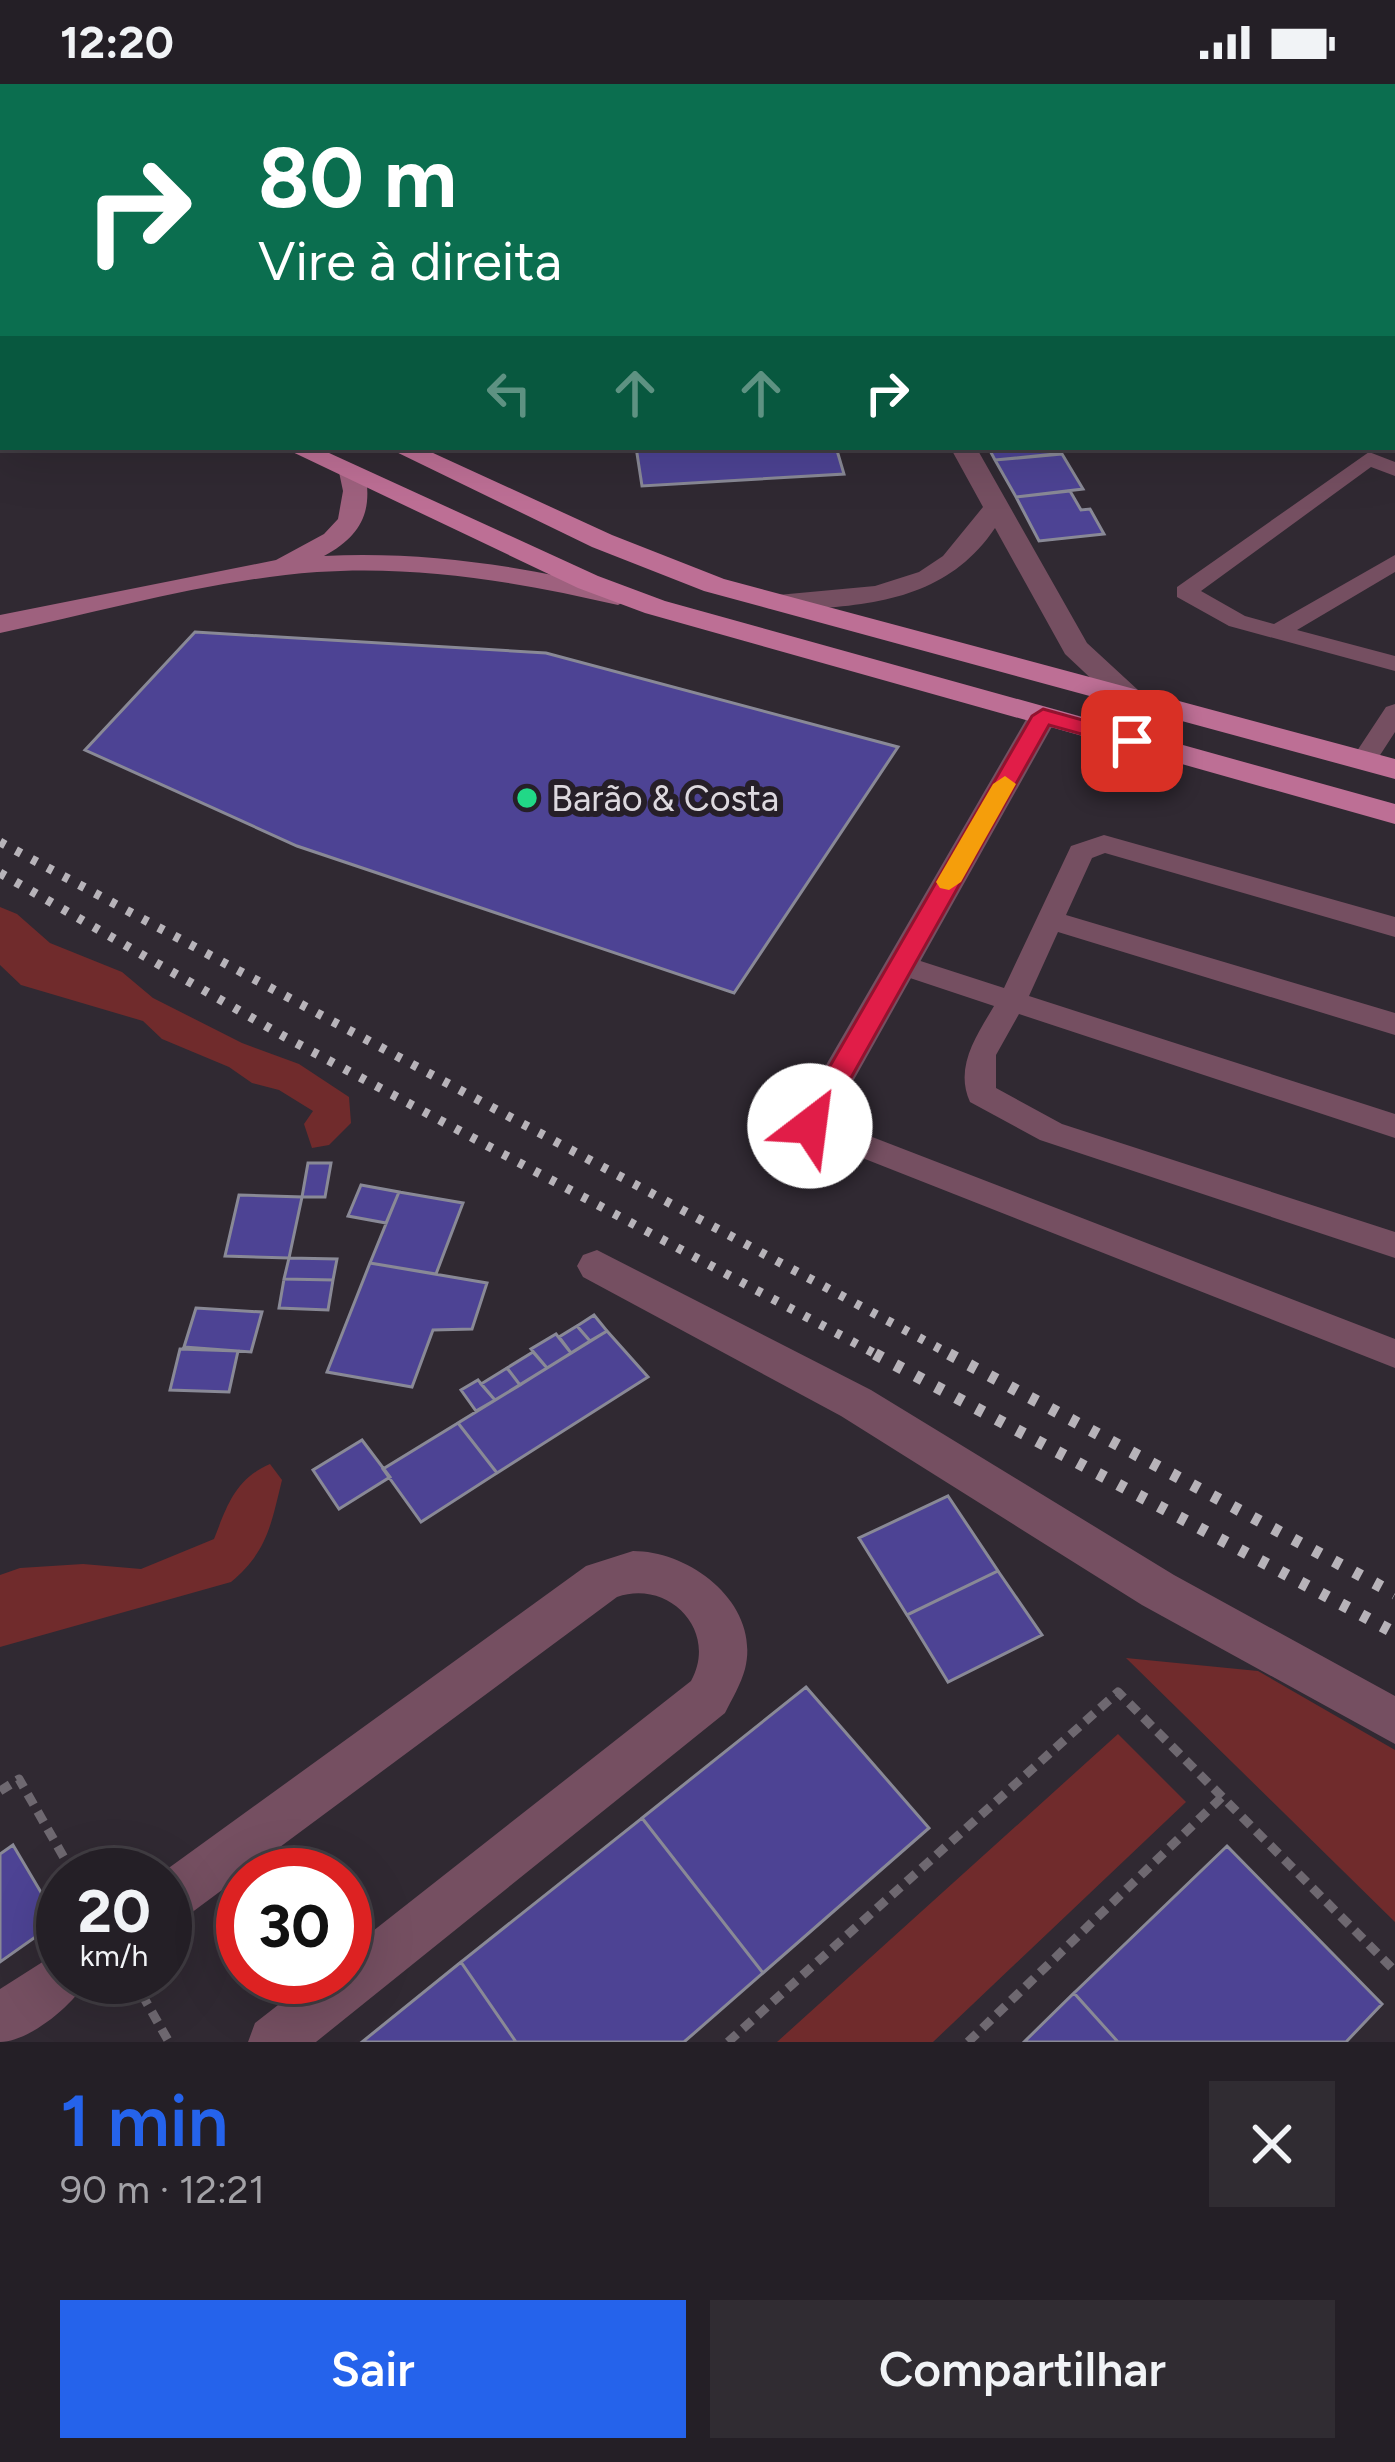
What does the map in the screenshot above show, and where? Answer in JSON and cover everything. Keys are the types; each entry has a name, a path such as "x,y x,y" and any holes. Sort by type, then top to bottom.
{"main road":[{"path":"303,450 588,583 655,607"},
{"path":"406,450 674,572 1395,769"},
{"path":"274,568 322,547 346,529 357,513 359,497 352,472"},
{"path":"0,624 274,568 453,566 556,582 655,607 1395,814"}],"street":[{"path":"965,450 1075,648 1127,696"},
{"path":"777,602 887,594 946,572 970,547 996,507"},
{"path":"810,1126 1043,716"},
{"path":"597,1266 856,1403 1158,1590 1395,1721"},
{"path":"192,1881 602,1581 637,1571 674,1576 705,1602 719,1626 723,1665 708,1697 274,2042"},
{"path":"0,2021 36,1995"}],"lane":[{"path":"1395,470 1369,458 1186,592 1237,621 1395,664"},
{"path":"1277,632 1395,562"},
{"path":"1364,760 1395,712"},
{"path":"1395,927 1103,844 1082,852 1012,1002 981,1055 980,1094 1051,1132 1395,1245"},
{"path":"1050,920 1395,1024"},
{"path":"902,965 1395,1126"},
{"path":"810,1126 1395,1358"}],"path":[{"path":"728,2042 1118,1692 1395,1971"},
{"path":"0,1791 19,1779 59,1848"},
{"path":"968,2042 1222,1797"},
{"path":"148,2004 170,2042"}],"shaded area":[{"path":"0,907 17,914 50,943 122,972 153,998 242,1043 299,1064 349,1097 351,1123 329,1145 312,1148 304,1124 313,1111 279,1090 252,1083 229,1067 162,1039 143,1021 21,985 0,965"},
{"path":"270,1464 282,1480 271,1524 253,1560 231,1582 0,1647 0,1575 20,1568 83,1564 141,1569 214,1539 240,1486"},
{"path":"1126,1658 1258,1671 1395,1750 1395,1922"},
{"path":"1118,1734 1186,1802 933,2042 777,2042"}],"building":[{"path":"636,450 837,450 844,474 642,486"},
{"path":"990,450 1052,450 1055,454 995,460"},
{"path":"1062,454 1083,489 1016,497 995,460"},
{"path":"1070,491 1081,510 1090,509 1104,534 1039,541 1016,497"},
{"name":"Barão & Costa","path":"195,632 546,653 898,747 734,993 297,846 85,750"},
{"path":"308,1163 331,1163 325,1197 302,1197"},
{"path":"361,1185 399,1192 386,1223 348,1216"},
{"path":"399,1192 463,1203 436,1274 370,1263"},
{"path":"239,1195 302,1197 289,1258 225,1256"},
{"path":"289,1258 337,1259 333,1280 284,1279"},
{"path":"370,1263 487,1283 472,1329 433,1330 412,1387 327,1372"},
{"path":"284,1279 333,1280 328,1310 279,1308"},
{"path":"196,1308 262,1312 251,1352 184,1347"},
{"path":"594,1315 607,1331 590,1341 577,1326"},
{"path":"577,1326 590,1341 571,1353 559,1337"},
{"path":"607,1331 648,1377 497,1473 458,1423"},
{"path":"556,1334 571,1353 547,1368 531,1349"},
{"path":"180,1349 238,1351 229,1392 170,1390"},
{"path":"533,1352 547,1368 520,1385 507,1368"},
{"path":"507,1368 520,1385 495,1400 481,1384"},
{"path":"478,1380 495,1400 476,1411 461,1390"},
{"path":"458,1423 497,1473 421,1522 383,1469"},
{"path":"362,1440 390,1477 339,1509 313,1470"},
{"path":"948,1496 998,1571 907,1615 859,1538"},
{"path":"998,1571 1042,1635 948,1682 907,1615"},
{"path":"806,1687 929,1828 763,1973 642,1818"},
{"path":"642,1818 763,1973 684,2042 516,2042 461,1962"},
{"path":"13,1845 36,1884 36,1937 0,1962 0,1854"},
{"path":"1227,1846 1382,2004 1346,2042 1118,2042 1074,1993"},
{"path":"461,1962 516,2042 362,2042"},
{"path":"1074,1993 1118,2042 1024,2042"}],"railway":[{"path":"0,842 955,1357"},
{"path":"0,873 285,1037 881,1357"},
{"path":"875,1354 1395,1633"},
{"path":"949,1354 1395,1594"}],"slow traffic":[{"path":"949,882 1005,784"}],"place":[{"name":"Barão & Costa","path":"527,798"}],"route":[{"path":"810,1126 1043,716 1132,741"}]}
